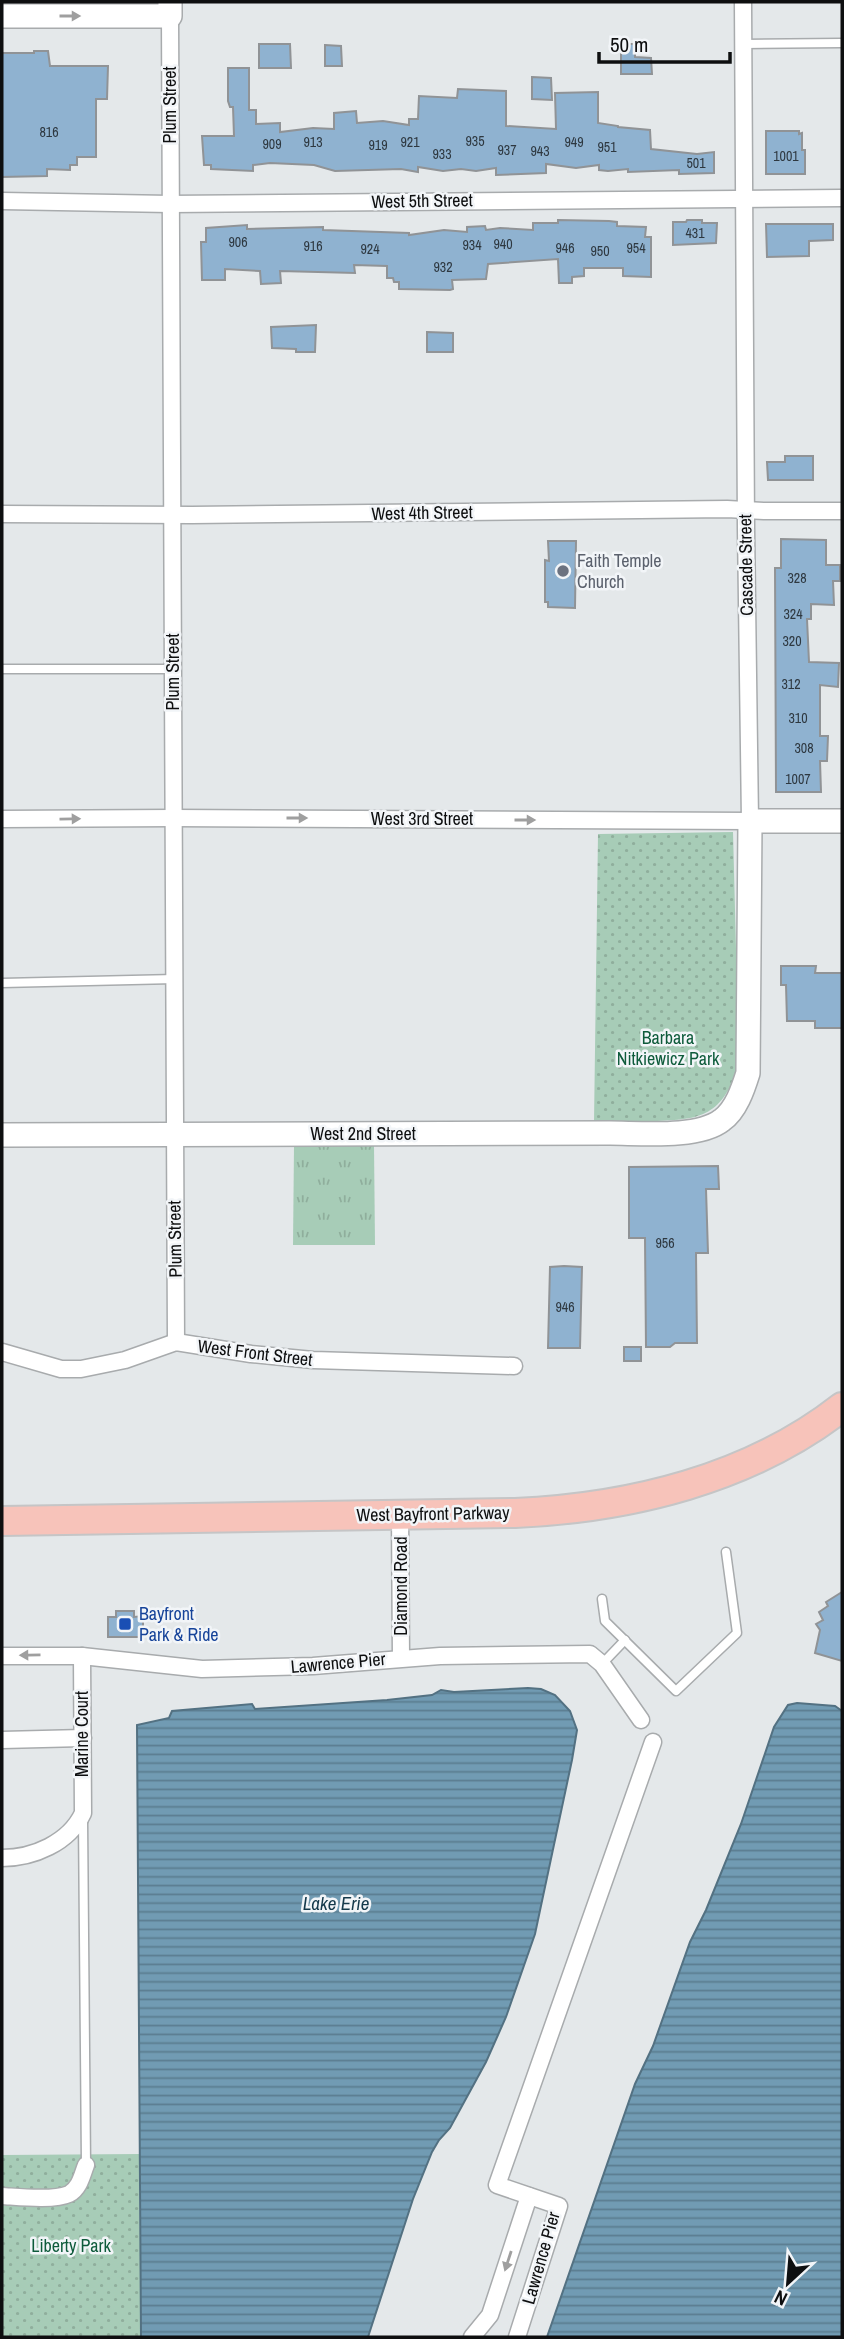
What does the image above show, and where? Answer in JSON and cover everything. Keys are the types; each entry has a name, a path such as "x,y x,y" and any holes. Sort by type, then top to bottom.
{"highway":[{"name":"West Bayfront Parkway","path":"2,1521 562,1511 629,1501 699,1481 758,1458 814,1429 842,1407"}],"street":[{"name":"Cascade Street","path":"723,1120 740,1094 750,1062 743,2"},
{"path":"2,16 170,9"},
{"name":"Plum Street","path":"170,9 176,1342"},
{"name":"West 5th Street","path":"2,201 170,204 842,198"},
{"name":"West 4th Street","path":"2,514 172,516 842,511"},
{"name":"West 3rd Street","path":"2,820 174,818 842,821"},
{"name":"West 2nd Street","path":"2,1135 690,1132 723,1120"},
{"name":"West Front Street","path":"2,1352 61,1369 81,1370 125,1360 176,1342 251,1354 313,1360 514,1366"},
{"name":"Diamond Road","path":"400,1514 401,1658"},
{"name":"Lawrence Pier","path":"2,1656 82,1656 202,1670 299,1667 401,1658 580,1653 590,1654 602,1664"},
{"name":"Marine Court","path":"82,1656 83,1813"},
{"path":"602,1664 641,1720"},
{"path":"2,1740 83,1738"},
{"name":"Lawrence Pier","path":"517,2337 559,2206 496,2185 653,1742"},
{"path":"2,1858 19,1858 42,1851 72,1829 83,1813"},
{"path":"2,2196 51,2197 70,2194 80,2183 86,2165"},
{"name":"Lawrence Pier","path":"472,2337 490,2315 529,2196"}],"lane":[{"path":"744,44 842,43"},
{"path":"2,669 173,669"},
{"path":"2,983 176,979"},
{"path":"602,1599 605,1621 676,1691 737,1633 726,1552"},
{"path":"602,1664 625,1640"},
{"path":"83,1813 86,2165"}],"green space":[{"name":"Barbara Nitkiewicz Park","path":"733,832 739,1065 732,1082 718,1104 698,1116 670,1120 594,1122 598,834"},
{"path":"374,1145 375,1245 293,1245 294,1146"},
{"name":"Liberty Park","path":"139,2154 141,2337 2,2337 2,2155"}],"water":[{"name":"Lake Erie","path":"541,1689 555,1695 570,1711 577,1730 535,1934 506,2017 486,2062 450,2128 432,2152 413,2199 368,2337 141,2337 137,1725 169,1718 172,1711 252,1704 255,1709 387,1700 432,1695 441,1690 454,1692"},
{"path":"797,1703 835,1706 842,1711 842,2337 547,2337 635,2084 653,2046 690,1942 741,1824 774,1727 788,1705"}],"building":[{"path":"259,44 290,44 291,68 259,68"},
{"path":"621,44 635,44 635,57 651,58 652,74 621,74"},
{"path":"325,45 341,46 342,66 325,66"},
{"path":"48,51 50,66 108,66 107,99 96,99 96,157 77,157 77,165 70,165 70,170 47,169 47,176 2,177 2,53"},
{"path":"228,68 249,68 249,110 256,110 256,124 280,123 280,132 313,128 334,129 334,113 356,111 357,123 383,121 409,125 409,119 418,119 419,96 457,98 458,89 506,91 506,126 556,129 555,93 598,92 598,123 650,130 651,149 697,154 714,152 714,173 679,174 679,170 628,172 628,169 608,171 599,170 599,165 576,168 546,164 546,173 496,175 496,168 476,171 443,171 418,167 418,172 401,169 335,171 314,165 270,163 253,165 253,171 211,169 211,165 204,165 202,136 234,136 233,107 230,107 228,101"},
{"path":"532,77 551,78 552,100 532,99"},
{"path":"766,131 802,133 805,174 766,174"},
{"path":"558,220 609,221 617,222 617,226 646,227 645,237 651,237 651,277 623,276 623,268 584,268 584,276 572,277 572,283 559,283 558,259 488,264 486,279 452,280 453,289 450,290 399,289 399,282 387,278 387,266 354,265 355,273 280,271 281,283 261,284 260,271 225,269 225,280 202,280 201,242 206,242 206,228 247,225 247,229 323,227 323,230 409,235 444,230 467,232 467,227 485,226 486,230 533,230 533,223 558,223"},
{"path":"687,220 717,223 716,243 673,245 673,222"},
{"path":"766,224 833,224 833,240 809,241 809,256 767,257"},
{"path":"316,325 315,352 272,348 271,327"},
{"path":"427,332 453,333 453,352 427,352"},
{"path":"785,456 813,456 813,480 768,480 767,462 785,462"},
{"path":"781,539 826,540 826,565 840,565 840,581 833,581 834,605 811,604 811,619 807,619 809,662 839,663 838,687 820,685 820,736 828,736 827,761 820,761 821,792 776,792 775,568 781,568"},
{"path":"548,541 576,541 575,608 548,607 548,602 545,602"},
{"path":"781,966 816,966 815,973 842,973 842,1028 815,1028 815,1021 787,1021 786,985 781,985"},
{"path":"718,1166 719,1189 706,1189 708,1253 696,1253 697,1343 646,1347 645,1238 629,1238 629,1167"},
{"path":"550,1267 582,1267 580,1348 548,1348"},
{"path":"624,1347 641,1347 641,1361 624,1361"},
{"path":"842,1592 842,1661 815,1653 820,1630 816,1624 823,1620 819,1612 828,1606 826,1602"},
{"path":"116,1611 134,1611 134,1617 143,1616 143,1637 108,1637 108,1617 116,1617"}],"place":[{"name":"Faith Temple Church","path":"563,571"},
{"name":"Bayfront Park & Ride","path":"125,1624"}]}
